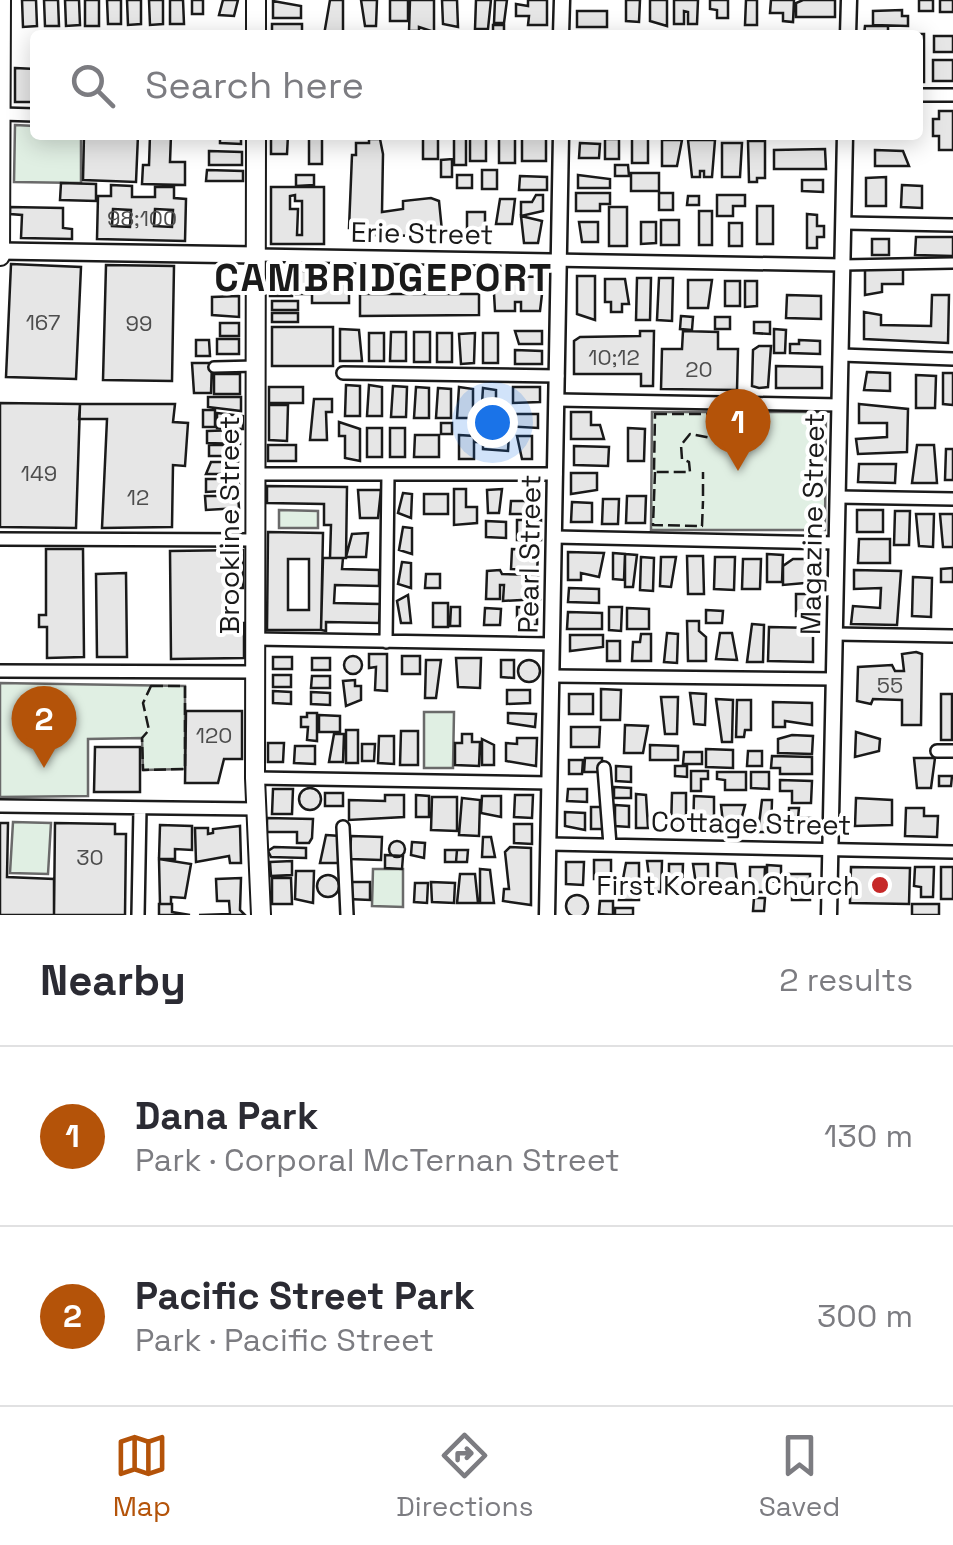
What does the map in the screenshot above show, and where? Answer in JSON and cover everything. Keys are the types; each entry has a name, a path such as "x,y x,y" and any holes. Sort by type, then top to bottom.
{"main road":[{"path":"0,253 2,0"},
{"path":"256,0 256,30"},
{"name":"Brookline Street","path":"256,140 255,778 261,915"},
{"name":"Erie Street","path":"0,253 256,256"}],"street":[{"path":"561,30 562,0"},
{"path":"848,30 849,0"},
{"path":"923,95 953,95"},
{"path":"1,114 30,114"},
{"name":"Pearl Street","path":"547,915 561,140"},
{"name":"Magazine Street","path":"829,915 845,140"},
{"path":"844,223 953,224"},
{"name":"Erie Street","path":"256,256 843,265"},
{"path":"843,265 953,264"},
{"path":"841,355 953,358"},
{"path":"214,367 256,366"},
{"path":"343,373 558,376"},
{"path":"558,400 840,404"},
{"path":"256,474 556,474"},
{"path":"386,642 388,474"},
{"path":"838,497 953,499"},
{"path":"555,537 837,544"},
{"path":"0,539 256,540"},
{"path":"835,634 953,636"},
{"path":"256,639 552,644"},
{"path":"0,671 256,672"},
{"path":"552,676 834,680"},
{"path":"937,751 953,751"},
{"path":"604,768 610,845"},
{"path":"255,778 550,783"},
{"path":"0,806 258,810"},
{"path":"138,915 140,808"},
{"path":"342,827 347,915"},
{"name":"Cottage Street","path":"549,844 953,852"}],"green space":[{"path":"15,125 30,126 30,140 81,140 81,183 14,182"},
{"path":"652,412 826,412 825,530 651,530"},
{"path":"279,510 318,511 318,528 279,528"},
{"path":"0,683 185,686 185,769 143,770 142,738 88,739 88,796 0,797"},
{"path":"424,712 454,712 453,768 424,768"},
{"path":"13,822 51,823 48,874 10,873"},
{"path":"373,869 403,869 403,907 372,906"}],"building":[{"path":"22,0 36,0 37,26 23,27"},
{"path":"44,0 58,0 59,26 45,26"},
{"path":"65,0 79,0 80,25 66,26"},
{"path":"85,0 99,0 99,26 85,26"},
{"path":"107,0 121,0 121,24 108,24"},
{"path":"127,0 141,0 141,24 128,25"},
{"path":"149,0 163,0 163,24 150,25"},
{"path":"170,0 183,0 184,24 170,24"},
{"path":"192,0 203,0 203,14 192,14"},
{"path":"223,0 238,0 234,16 219,15"},
{"path":"330,0 343,0 343,30 325,30"},
{"path":"361,0 377,0 376,26 365,26"},
{"path":"390,0 408,0 408,21 390,21"},
{"path":"410,0 434,0 434,30 409,30"},
{"path":"442,0 457,0 458,27 443,24"},
{"path":"476,0 491,0 488,29 475,29"},
{"path":"495,0 507,0 504,23 494,23"},
{"path":"528,0 547,0 547,25 528,25 529,16 516,16 516,4 528,6"},
{"path":"626,0 640,0 639,22 626,21"},
{"path":"650,0 667,0 667,26 650,21"},
{"path":"674,0 698,0 697,24 688,24 688,12 684,11 684,24 674,24"},
{"path":"710,0 728,0 728,18 717,18 717,10 710,9"},
{"path":"746,0 757,0 757,25 745,25"},
{"path":"771,0 794,0 793,22 783,21 783,13 770,13"},
{"path":"835,0 835,17 796,17 796,3"},
{"path":"919,0 933,0 933,11 919,11"},
{"path":"940,0 953,0 953,12 940,12"},
{"path":"273,1 301,6 301,18 273,18"},
{"path":"902,10 902,16 908,16 908,26 873,25 873,11"},
{"path":"577,11 607,11 607,27 577,27"},
{"path":"272,24 302,24 302,30 272,30"},
{"path":"865,26 888,26 888,30 865,30"},
{"path":"934,36 953,36 953,52 934,52"},
{"path":"933,60 953,60 953,81 933,81"},
{"path":"15,68 30,69 30,102 15,102"},
{"path":"939,111 953,111 953,150 939,150 939,136 933,136 933,119 939,119"},
{"path":"84,140 138,140 136,182 83,180"},
{"path":"150,140 171,140 170,162 185,162 185,185 142,184 143,165 149,165"},
{"path":"220,140 241,140 241,144"},
{"path":"271,140 288,140 287,154 271,154"},
{"path":"309,140 322,140 322,164 309,164"},
{"path":"380,140 383,154 382,212 403,209 403,201 431,198 439,201 442,231 427,231 427,236 361,235 361,228 349,228 352,155 356,155 356,143"},
{"path":"423,140 438,140 438,159 423,159"},
{"path":"454,140 466,140 466,165 454,165"},
{"path":"470,140 486,140 486,161 470,161"},
{"path":"499,140 515,140 515,163 499,163"},
{"path":"522,140 546,140 546,161 522,161"},
{"path":"605,140 619,140 619,159 605,159"},
{"path":"632,140 648,140 648,163 632,163"},
{"path":"662,140 682,140 677,166 662,166"},
{"path":"688,140 715,140 712,177 704,177 704,171 700,171 700,177 692,177"},
{"path":"748,141 765,141 765,178 757,178 757,182 749,182"},
{"path":"580,143 600,144 599,158 579,158"},
{"path":"722,143 742,143 740,177 722,177"},
{"path":"825,149 826,169 774,169 774,150"},
{"path":"875,150 903,151 909,166 875,166"},
{"path":"209,151 242,152 242,165 209,165"},
{"path":"452,159 452,177 441,177 441,160"},
{"path":"615,165 628,165 629,176 615,176"},
{"path":"207,170 243,171 243,181 206,181"},
{"path":"482,170 497,170 497,189 482,189"},
{"path":"631,173 659,173 659,191 631,191"},
{"path":"296,175 314,175 314,185 296,186"},
{"path":"457,175 472,175 472,188 457,188"},
{"path":"578,175 610,179 610,188 578,188"},
{"path":"520,176 547,177 547,190 519,190"},
{"path":"886,177 886,206 866,206 866,178"},
{"path":"802,180 823,180 823,192 802,191"},
{"path":"61,183 96,184 96,201 60,200"},
{"path":"111,185 132,186 132,197 155,197 155,187 174,187 174,198 186,199 185,241 97,239 98,196 111,196","holes":["113,209 131,210 130,227 112,226","155,209 173,210 172,227 154,226"]},
{"path":"902,185 922,186 922,208 901,207"},
{"path":"271,187 324,187 324,244 271,244","holes":["295,195 295,201 302,201 302,235 297,235 298,209 290,209 290,196"]},
{"path":"576,193 610,193 610,204 600,204 600,211 576,211"},
{"path":"659,193 673,193 673,210 659,210"},
{"path":"536,195 543,195 543,211 521,216 521,202 532,202"},
{"path":"717,195 745,195 745,206 733,206 733,216 717,216"},
{"path":"688,196 699,196 699,205 687,205"},
{"path":"500,199 515,199 512,224 496,224"},
{"path":"757,206 773,206 773,244 757,244"},
{"path":"10,207 63,208 63,228 72,229 72,239 21,238 22,215 10,214"},
{"path":"609,207 627,207 627,246 609,246"},
{"path":"699,211 712,211 712,245 699,245"},
{"path":"467,212 485,212 485,242 467,242"},
{"path":"807,214 817,215 817,226 824,226 824,237 817,237 817,248 807,248"},
{"path":"521,216 542,221 538,243 524,243"},
{"path":"661,220 679,220 679,245 661,245"},
{"path":"579,222 598,222 598,242 582,242"},
{"path":"641,222 656,222 656,243 641,244"},
{"path":"729,223 742,223 742,246 729,246"},
{"path":"916,237 953,237 953,256 915,255"},
{"path":"872,239 889,239 889,255 872,255"},
{"path":"11,264 81,267 76,379 6,377"},
{"path":"106,265 174,266 172,381 103,380"},
{"path":"865,266 903,266 903,284 882,284 882,292 865,295"},
{"path":"270,270 292,270 292,296 270,296"},
{"path":"296,271 310,271 310,294 296,294"},
{"path":"312,271 349,271 349,303 312,303"},
{"path":"493,276 544,277 540,311 521,311 521,302 515,302 515,311 495,311"},
{"path":"577,276 595,276 595,320 577,314"},
{"path":"637,278 651,278 650,320 636,320"},
{"path":"659,278 673,278 672,321 657,320"},
{"path":"605,279 625,279 629,304 622,304 622,312 611,312 611,302 605,302"},
{"path":"688,280 712,280 708,308 688,308"},
{"path":"725,281 740,281 740,306 725,306"},
{"path":"745,281 757,281 757,306 745,307"},
{"path":"360,294 479,294 479,315 360,316"},
{"path":"787,295 821,296 821,319 786,318"},
{"path":"932,295 949,295 948,343 864,339 864,312 881,315 881,325 931,326"},
{"path":"239,296 239,317 212,315 212,297"},
{"path":"272,301 298,301 298,310 272,310"},
{"path":"272,313 298,313 298,322 272,322"},
{"path":"681,316 693,317 692,330 680,329"},
{"path":"715,317 730,317 730,329 715,329"},
{"path":"754,322 770,322 770,334 754,333"},
{"path":"220,323 239,323 239,336 220,336"},
{"path":"272,327 333,327 333,366 272,366"},
{"path":"340,329 359,330 362,361 340,361"},
{"path":"774,329 786,330 785,353 774,353"},
{"path":"515,331 542,331 542,344 519,344"},
{"path":"640,331 654,331 653,386 641,386 641,374 574,374 574,341 580,337 640,336"},
{"path":"683,331 718,332 718,349 738,349 737,390 661,389 662,349 682,349"},
{"path":"391,332 406,332 406,361 390,361"},
{"path":"414,332 430,332 430,362 414,362"},
{"path":"369,333 384,333 384,361 369,361"},
{"path":"437,333 452,333 452,362 437,362"},
{"path":"475,333 474,363 461,364 459,334"},
{"path":"483,333 498,333 498,363 483,363"},
{"path":"217,339 239,339 239,354 217,354"},
{"path":"196,340 209,340 210,356 196,356"},
{"path":"799,340 820,341 820,354 790,353 790,344 799,344"},
{"path":"771,346 768,387 759,388 752,386 753,350"},
{"path":"515,350 542,351 542,364 515,364"},
{"path":"192,363 212,363 211,393 194,393"},
{"path":"776,366 822,367 822,388 776,388"},
{"path":"867,372 890,373 890,391 864,390"},
{"path":"943,373 953,373 953,405 943,404"},
{"path":"214,374 240,374 240,394 214,394"},
{"path":"916,375 936,376 935,408 916,408"},
{"path":"346,385 360,386 360,416 345,416"},
{"path":"369,385 382,387 382,416 367,416"},
{"path":"393,386 407,387 406,417 391,417"},
{"path":"269,387 303,387 303,403 269,403"},
{"path":"416,387 429,388 429,418 414,418"},
{"path":"459,387 473,389 473,418 457,418"},
{"path":"513,387 540,387 540,402 513,403"},
{"path":"438,388 451,389 451,418 436,418"},
{"path":"483,388 496,390 496,419 481,419"},
{"path":"208,397 241,397 241,411 208,407"},
{"path":"314,399 332,399 332,412 326,412 327,440 310,440"},
{"path":"0,403 80,404 76,528 0,527"},
{"path":"80,404 175,404 173,422 188,423 185,466 173,465 172,527 102,528 107,419 79,419"},
{"path":"859,404 908,409 907,452 858,454 856,439 887,437 887,423 859,423"},
{"path":"269,405 288,405 287,441 269,440"},
{"path":"203,410 215,410 215,427 203,427"},
{"path":"571,412 591,412 591,425 600,425 604,439 571,439"},
{"path":"217,413 243,416 243,429 217,428"},
{"path":"505,414 538,414 538,428 504,426"},
{"path":"339,422 360,429 360,461 345,458 345,436 339,436"},
{"path":"441,423 452,423 452,434 441,434"},
{"path":"475,427 485,427 485,433 509,433 508,451 483,449 483,442 474,442"},
{"path":"367,428 382,428 382,457 367,457"},
{"path":"390,428 405,428 405,457 390,457"},
{"path":"628,428 645,429 644,461 628,461"},
{"path":"240,430 240,444 207,443 207,431"},
{"path":"415,435 439,435 439,457 414,457"},
{"path":"459,435 474,436 474,459 459,459"},
{"path":"517,436 532,436 532,459 522,459"},
{"path":"209,445 238,445 238,456 209,456"},
{"path":"268,445 296,445 296,461 268,461"},
{"path":"917,445 934,445 937,483 912,483"},
{"path":"574,446 609,447 608,466 574,465"},
{"path":"946,449 953,449 953,480 945,480"},
{"path":"211,462 238,462 238,474 206,474"},
{"path":"859,464 896,464 895,483 858,482"},
{"path":"571,473 597,473 597,490 571,494"},
{"path":"206,479 238,479 240,490 206,492"},
{"path":"267,486 347,487 346,558 330,558 331,525 324,525 324,504 267,503"},
{"path":"454,489 466,489 466,507 477,507 477,523 454,525"},
{"path":"502,489 499,513 488,513 487,490"},
{"path":"358,490 381,490 378,518 360,518"},
{"path":"403,493 412,494 411,518 398,513"},
{"path":"424,494 448,494 448,514 424,514"},
{"path":"205,496 238,496 239,508 206,510"},
{"path":"627,496 646,496 645,523 626,523"},
{"path":"603,499 619,499 618,524 602,524"},
{"path":"511,501 539,501 538,514 510,514"},
{"path":"572,502 592,503 592,522 571,522"},
{"path":"857,510 883,510 883,532 857,532"},
{"path":"895,511 910,511 909,545 894,545"},
{"path":"916,514 934,514 933,547 919,546"},
{"path":"940,514 953,514 953,547 943,547"},
{"path":"517,520 541,520 541,540 517,540"},
{"path":"486,521 506,522 506,538 486,537"},
{"path":"403,527 412,528 412,554 399,550"},
{"path":"268,532 323,533 321,630 267,630","holes":["288,559 309,559 309,610 288,610"]},
{"path":"368,533 366,557 346,557 352,534"},
{"path":"859,539 890,539 890,563 858,563"},
{"path":"46,549 83,549 84,657 47,658 47,627 39,627 39,615 46,615"},
{"path":"512,549 532,550 532,557 538,557 537,570 511,569"},
{"path":"243,550 243,588 230,588 230,623 244,623 244,658 171,659 170,551"},
{"path":"568,552 604,553 599,577 581,573 581,580 568,580"},
{"path":"613,553 625,554 624,580 613,579"},
{"path":"625,554 637,555 633,587 625,587"},
{"path":"767,554 783,555 782,582 767,582"},
{"path":"687,556 703,556 704,594 688,594"},
{"path":"641,557 654,558 653,591 640,590"},
{"path":"661,557 676,557 671,587 660,586"},
{"path":"715,557 735,557 734,590 714,589"},
{"path":"323,558 343,558 342,569 379,570 379,586 335,585 334,603 380,604 379,623 326,622 326,631 321,630"},
{"path":"743,559 761,559 760,589 742,589"},
{"path":"793,559 816,559 816,582 783,585 783,566"},
{"path":"402,562 411,563 411,588 398,584"},
{"path":"953,568 953,582 941,582 941,569"},
{"path":"500,570 502,574 538,575 540,599 503,601 504,585 500,585 500,599 486,599 487,571"},
{"path":"854,570 901,571 897,625 851,624 853,606 880,608 881,588 854,589"},
{"path":"126,573 127,657 97,657 96,574"},
{"path":"426,574 440,574 440,588 425,588"},
{"path":"913,577 932,578 931,617 912,616"},
{"path":"569,588 599,589 599,603 568,602"},
{"path":"796,594 816,594 816,616 796,616"},
{"path":"408,595 411,623 401,623 397,601"},
{"path":"433,603 448,603 448,627 433,627"},
{"path":"451,607 460,607 460,626 450,626"},
{"path":"517,607 537,608 537,625 517,624"},
{"path":"609,607 622,607 621,631 609,630"},
{"path":"485,608 501,609 500,625 484,625"},
{"path":"627,608 649,609 649,629 627,629"},
{"path":"706,610 723,611 722,623 706,623"},
{"path":"568,612 602,613 602,629 567,629"},
{"path":"687,621 699,621 699,631 706,637 706,661 688,661"},
{"path":"752,624 764,625 763,662 747,662"},
{"path":"769,627 813,628 813,662 768,661"},
{"path":"667,633 678,634 677,663 664,662"},
{"path":"720,633 732,633 737,660 716,659"},
{"path":"641,634 651,634 651,661 632,661 633,642 640,642"},
{"path":"570,635 603,635 603,647 570,651"},
{"path":"607,641 620,641 620,661 607,661"},
{"path":"369,654 387,654 387,691 375,690 376,667 369,668"},
{"path":"902,654 922,654 921,725 902,725 902,700 873,699 871,704 857,701 858,667 892,665 895,671 904,671"},
{"path":"353,656 360,658 360,672 353,674 346,672 344,665 346,658"},
{"path":"402,656 420,656 420,674 402,674"},
{"path":"273,657 292,657 292,669 273,669"},
{"path":"312,658 330,658 330,670 312,670"},
{"path":"456,658 481,658 480,688 458,687"},
{"path":"426,660 441,660 436,698 425,698"},
{"path":"501,660 514,660 514,678 501,677"},
{"path":"529,660 537,663 537,679 529,682 521,679 518,671 521,663"},
{"path":"273,675 291,675 291,687 273,687"},
{"path":"312,676 330,676 330,688 311,688"},
{"path":"355,680 355,686 361,686 361,700 346,706 343,681"},
{"path":"601,689 621,690 620,720 601,720"},
{"path":"507,690 530,690 530,703 507,704"},
{"path":"273,691 291,692 291,704 273,703"},
{"path":"311,692 330,693 330,705 311,704"},
{"path":"690,693 706,694 705,725 694,724"},
{"path":"569,694 593,694 593,714 569,714"},
{"path":"941,694 952,694 952,740 941,740"},
{"path":"661,697 678,697 677,734 665,734"},
{"path":"716,699 733,700 732,742 722,742"},
{"path":"737,700 751,700 751,730 745,730 744,737 736,737"},
{"path":"773,702 812,703 812,725 785,721 785,727 773,727"},
{"path":"186,711 242,711 242,759 224,759 218,783 185,783"},
{"path":"307,713 317,713 317,741 307,740 308,727 301,727 301,717 307,717"},
{"path":"508,713 536,714 535,727 508,723"},
{"path":"319,715 340,716 340,732 319,732"},
{"path":"625,725 648,726 643,753 624,753"},
{"path":"571,727 600,727 599,747 571,747"},
{"path":"346,730 358,730 358,763 346,763"},
{"path":"401,731 418,731 418,765 400,765"},
{"path":"856,732 880,739 879,751 855,757"},
{"path":"334,734 344,734 343,762 329,762"},
{"path":"462,734 472,734 472,742 480,742 479,766 455,765 455,743 462,743"},
{"path":"379,736 394,736 394,764 378,763"},
{"path":"813,736 812,754 778,753 778,739"},
{"path":"517,738 537,738 536,766 506,761 506,743 517,744"},
{"path":"482,739 494,745 494,765 482,765"},
{"path":"268,743 284,743 283,762 268,762"},
{"path":"362,744 375,744 374,761 362,761"},
{"path":"650,745 678,746 678,760 650,760"},
{"path":"295,746 315,746 315,764 294,763"},
{"path":"95,747 140,747 140,792 94,792"},
{"path":"706,749 733,750 733,768 706,767"},
{"path":"748,751 762,751 762,766 747,766"},
{"path":"684,752 702,752 702,764 683,764"},
{"path":"772,756 812,757 812,774 780,774 780,768 771,768"},
{"path":"585,758 602,758 602,772 584,772"},
{"path":"914,758 935,758 931,788 917,788"},
{"path":"569,760 583,760 582,774 569,774"},
{"path":"616,766 631,767 631,782 616,781"},
{"path":"675,766 687,766 687,777 675,776"},
{"path":"691,771 708,771 708,779 701,779 701,791 691,791"},
{"path":"717,772 746,772 746,790 725,790 725,780 717,779"},
{"path":"751,772 769,772 769,789 751,788"},
{"path":"939,776 952,776 951,786 939,786"},
{"path":"780,780 812,781 811,803 792,803 792,791 780,791"},
{"path":"614,787 631,788 631,798 614,798"},
{"path":"306,788 314,788 321,799 314,810 306,810 299,803 299,795"},
{"path":"273,789 293,789 292,814 272,814"},
{"path":"568,789 587,789 587,802 567,801"},
{"path":"325,793 343,793 343,806 325,806"},
{"path":"672,793 686,793 686,829 671,829"},
{"path":"636,794 646,795 648,828 636,828"},
{"path":"385,795 404,795 404,817 349,820 349,800 385,801"},
{"path":"416,795 429,796 429,817 416,817"},
{"path":"515,795 533,795 532,818 514,817"},
{"path":"482,796 501,796 501,817 481,813"},
{"path":"694,796 714,797 714,832 693,832"},
{"path":"432,797 457,797 457,831 431,830"},
{"path":"462,798 480,800 479,836 459,835"},
{"path":"856,798 892,800 892,825 855,826"},
{"path":"762,800 772,800 771,832 758,832"},
{"path":"615,805 629,806 629,827 615,826"},
{"path":"721,805 745,805 738,832 724,832"},
{"path":"591,807 607,807 606,829 591,829"},
{"path":"789,808 799,808 798,818 811,818 811,830 788,829"},
{"path":"906,808 924,808 924,816 938,816 937,837 905,836"},
{"path":"565,812 585,813 585,830 565,826"},
{"path":"267,818 313,819 312,838 309,843 297,843 297,832 267,832"},
{"path":"0,823 8,823 7,877 54,879 54,915 0,915"},
{"path":"55,823 115,824 115,834 126,834 125,915 54,915"},
{"path":"514,824 532,824 532,844 514,843"},
{"path":"160,825 192,826 192,850 175,849 175,859 159,859"},
{"path":"240,826 241,863 230,863 229,856 196,862 195,828 208,828 208,834 213,829"},
{"path":"326,835 340,836 340,863 320,863"},
{"path":"351,836 382,837 381,860 350,859"},
{"path":"483,837 491,837 495,857 482,857"},
{"path":"397,841 405,849 397,857 389,849"},
{"path":"412,842 425,843 424,858 411,855"},
{"path":"274,847 306,848 306,858 271,857 268,851"},
{"path":"510,847 531,848 531,905 503,901 504,889 509,889 505,852"},
{"path":"445,850 457,850 456,862 445,862"},
{"path":"457,850 468,850 467,862 456,862"},
{"path":"385,855 403,856 402,869 385,868"},
{"path":"159,859 191,864 185,898 171,897 171,904 160,904"},
{"path":"594,860 611,860 611,879 594,879"},
{"path":"292,861 292,875 271,876 270,862"},
{"path":"647,861 662,861 661,892 651,891"},
{"path":"566,862 584,862 583,885 566,884"},
{"path":"626,863 639,863 639,900 619,900"},
{"path":"717,863 735,864 738,893 724,893 724,883 717,883"},
{"path":"669,864 683,864 682,891 674,890 674,881 669,881"},
{"path":"693,864 708,864 708,891 697,891"},
{"path":"767,865 781,866 781,882 767,881"},
{"path":"750,867 765,867 764,892 750,892"},
{"name":"First Korean Church","path":"851,867 910,868 909,904 850,903"},
{"path":"915,867 934,867 933,897 921,897 921,887 914,886"},
{"path":"941,867 953,867 953,899 941,899"},
{"path":"480,869 490,870 494,903 480,903"},
{"path":"296,871 314,871 313,903 295,899"},
{"path":"460,874 475,874 478,903 457,903"},
{"path":"785,874 810,874 810,900 792,900 792,886 785,886"},
{"path":"328,875 339,886 328,897 317,886"},
{"path":"241,878 240,910 245,915 199,915 230,914 229,901 217,901 216,879"},
{"path":"272,878 291,878 292,904 272,904"},
{"path":"348,882 370,882 370,900 348,899"},
{"path":"431,882 455,883 454,903 432,902"},
{"path":"415,883 428,883 427,903 414,902"},
{"path":"577,895 587,902 585,914 569,914 569,898"},
{"path":"754,898 765,898 764,911 753,911"},
{"path":"600,901 613,901 613,915 599,914"},
{"path":"159,904 172,904 172,912 190,915 159,915"},
{"path":"912,904 939,904 939,915 912,915"},
{"path":"615,908 633,908 633,915 615,915"}],"fence":[{"path":"655,414 730,414 729,433 723,440 690,434 681,445 682,459 689,462 690,472 654,472 655,414"},
{"path":"655,472 653,525 702,526 703,501"},
{"path":"703,472 703,496"},
{"path":"151,686 185,686 185,769 143,770 142,738 149,730 143,703 151,686"}],"place":[{"name":"Dana Park","path":"738,471"},
{"name":"Pacific Street Park","path":"44,768"},
{"name":"First Korean Church","path":"880,885"}],"district":[{"name":"CAMBRIDGEPORT","path":"384,278"}]}
